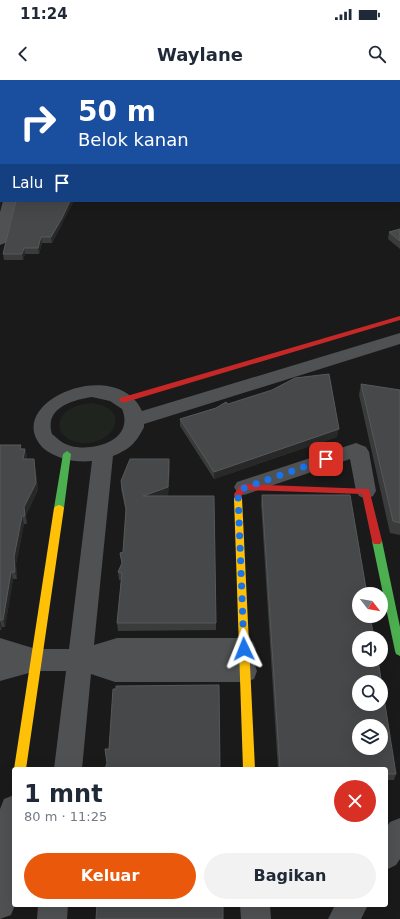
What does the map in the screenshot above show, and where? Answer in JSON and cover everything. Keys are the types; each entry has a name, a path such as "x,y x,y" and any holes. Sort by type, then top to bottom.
{"street":[{"path":"0,240 10,202"},
{"path":"123,400 400,318"},
{"path":"343,336 357,351"},
{"path":"135,420 400,338"},
{"path":"92,391 104,392 123,400 132,409 135,420 134,428 130,435 119,445 104,453 85,456 67,454 48,444 43,437 40,429 41,421 45,413 51,405 70,395 92,391"},
{"path":"249,767 238,494 244,488 356,450 359,452 400,651"},
{"path":"68,767 104,453"},
{"path":"20,767 67,454"},
{"path":"244,488 366,491"},
{"path":"0,649 36,660"},
{"path":"0,670 36,660 80,660 115,671 245,660"},
{"path":"0,904 12,823"},
{"path":"388,852 400,832"},
{"path":"52,919 53,907"},
{"path":"255,907 256,919"},
{"path":"343,919 351,907"}],"shaded area":[{"path":"92,403 107,408 114,414 116,422 112,430 105,437 95,442 83,443 65,437 61,432 59,423 64,414 76,406"}],"building":[{"path":"16,202 70,202 51,237 41,237 38,248 24,248 22,254 3,254"},
{"path":"400,229 400,241 389,232"},
{"path":"329,374 339,429 214,472 180,419 216,408 226,402 228,404 272,390 295,378"},
{"path":"361,384 400,390 400,523 393,521"},
{"path":"0,445 21,445 20,449 25,449 23,459 34,459 36,483 24,507 25,516 22,516 14,557 15,572 11,572 3,620 0,620"},
{"path":"130,459 169,459 168,487 143,496 214,496 216,623 117,623 122,573 118,572 122,563 120,553 123,552 126,509 121,481"},
{"path":"262,495 350,495 366,587 352,587 352,623 371,623 373,631 352,631 352,667 379,667 380,675 352,675 352,711 386,711 387,719 352,719 352,755 388,755 388,723 396,774 388,774 388,767 280,767"},
{"path":"219,685 220,767 106,767 107,763 105,749 109,749 113,689 116,689 116,686"},
{"path":"97,907 223,907 223,919 96,919"}],"traffic: fast":[{"path":"59,508 67,454"},
{"path":"377,541 400,651"}],"traffic: slow":[{"path":"238,498 249,767"},
{"path":"20,767 59,508"}],"traffic: jam":[{"path":"123,400 400,318"},
{"path":"238,498 238,494 244,487 366,491 377,541"}],"route":[{"path":"244,649 238,494 240,490 244,488 326,459"}]}
